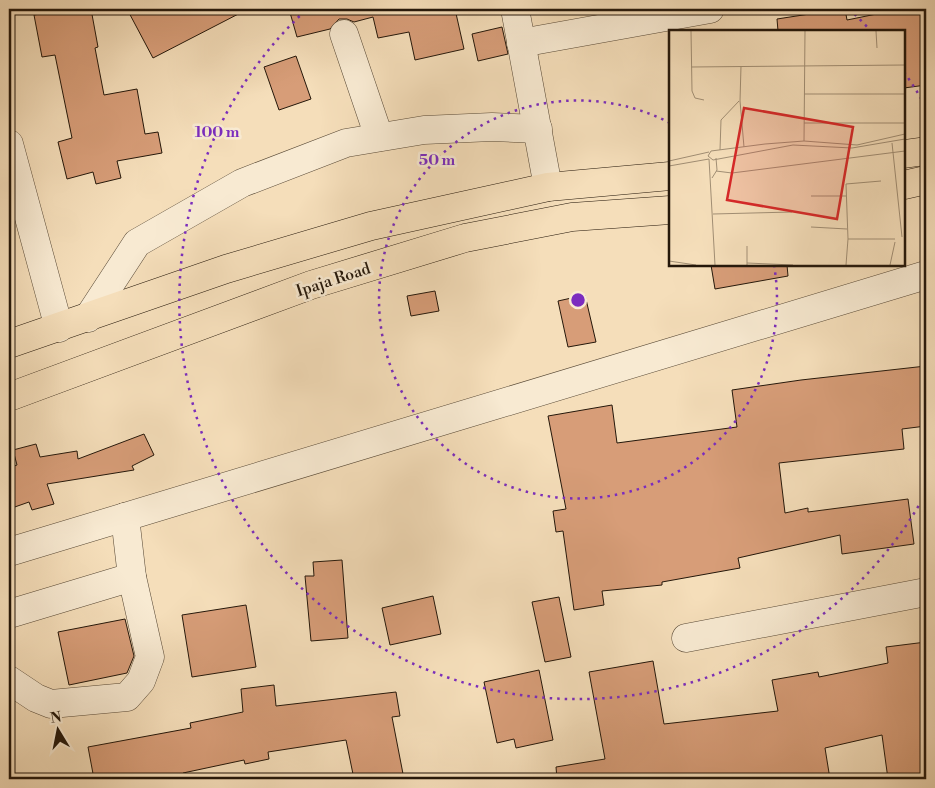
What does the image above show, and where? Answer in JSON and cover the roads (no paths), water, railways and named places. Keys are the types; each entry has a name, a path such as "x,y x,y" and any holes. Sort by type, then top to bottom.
{"main road":[{"path":"905,154 926,151"},
{"path":"9,344 226,269 371,226 548,187 669,176"},
{"path":"905,185 926,180"},
{"name":"Ipaja Road","path":"9,397 312,285 465,238 572,216 669,210"}],"street":[{"path":"515,9 548,187"},
{"path":"521,43 710,9"},
{"path":"344,34 379,137"},
{"path":"88,318 137,243 242,184 346,143 424,130 492,127 538,129"},
{"path":"9,144 59,328"},
{"path":"9,552 926,275"},
{"path":"9,680 36,698 51,704 127,697 141,681 150,656 132,577 126,517"},
{"path":"9,614 132,577"},
{"path":"686,638 926,592"}]}
